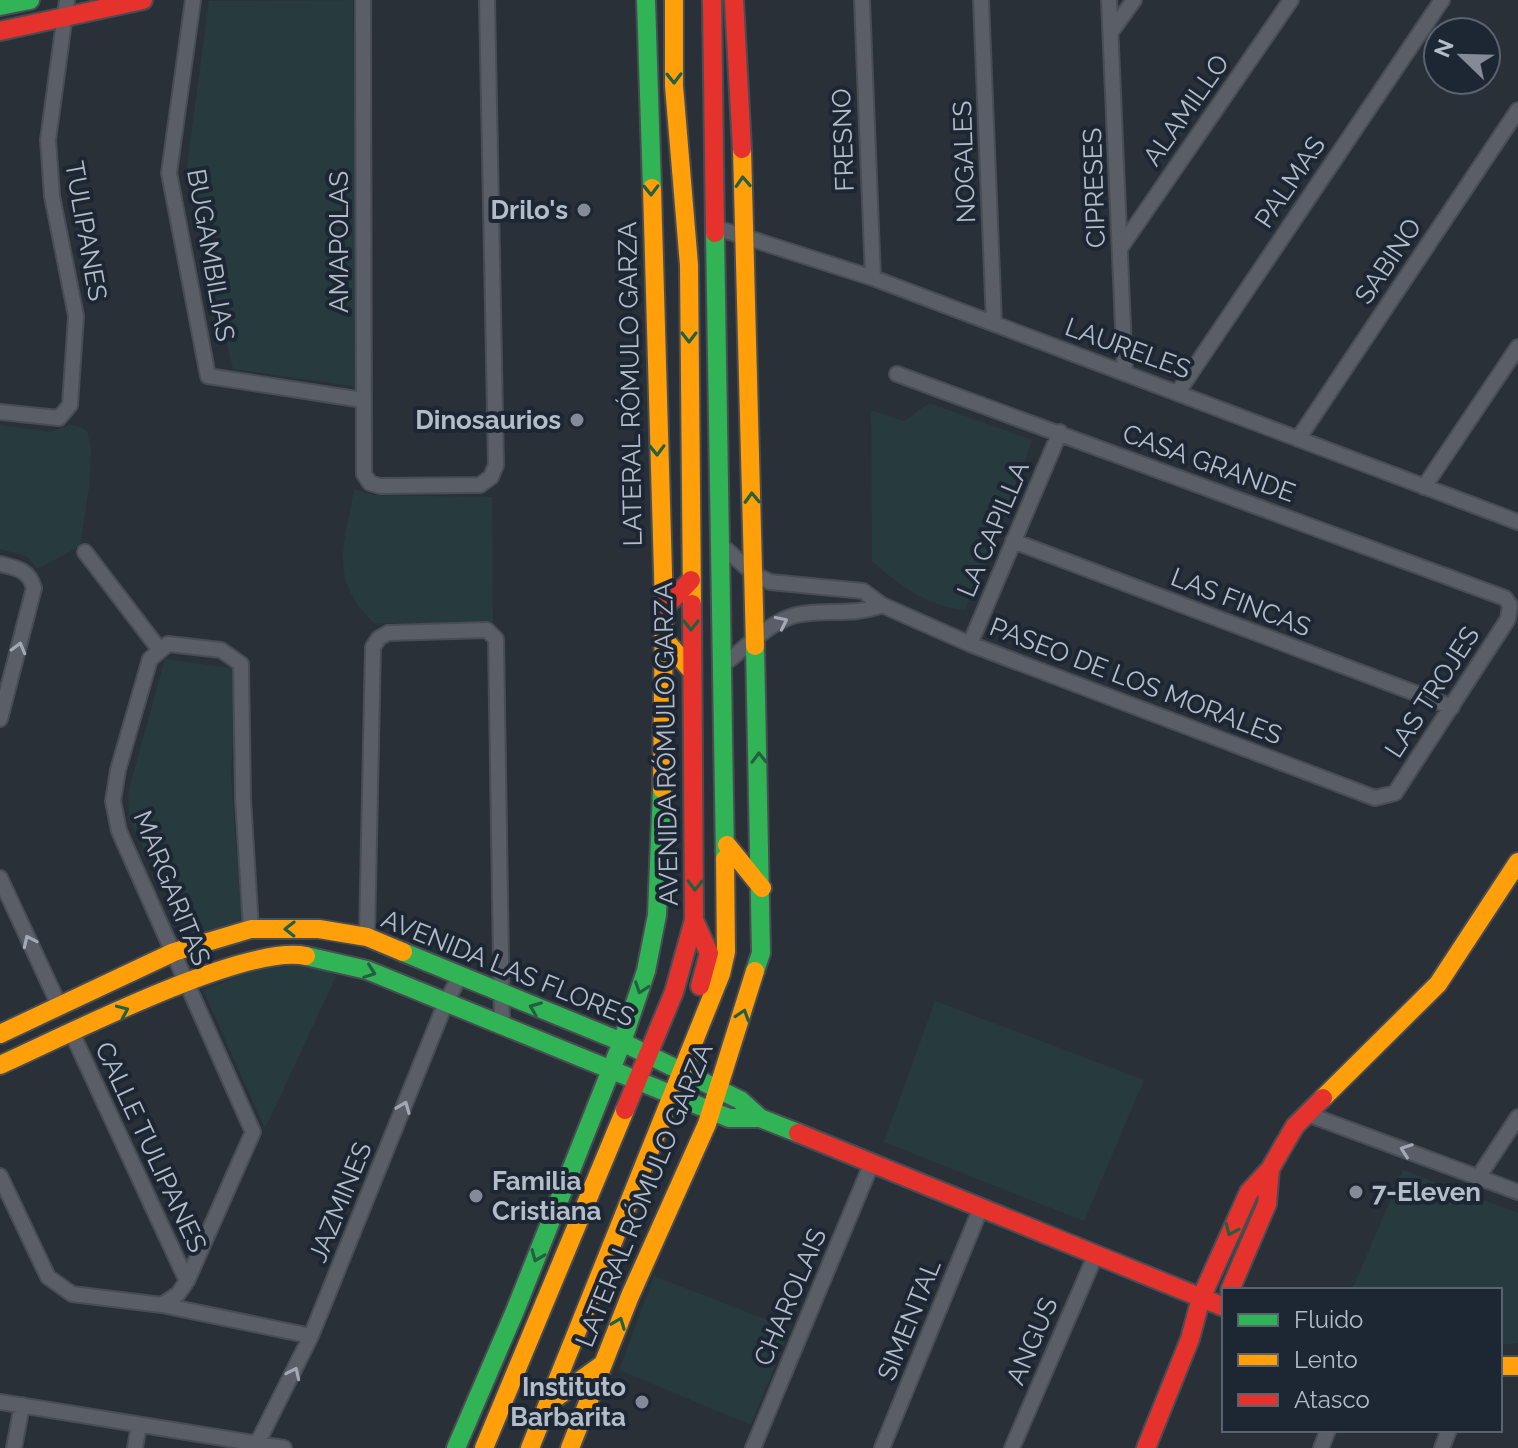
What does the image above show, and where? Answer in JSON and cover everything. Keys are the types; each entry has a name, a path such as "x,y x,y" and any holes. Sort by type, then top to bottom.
{"street":[{"path":"0,6 30,0"},
{"name":"TULIPANES","path":"0,412 59,418 70,405 76,316 52,196 49,161 49,121 67,0"},
{"path":"0,31 143,0"},
{"name":"BUGAMBILIAS","path":"193,0 169,173 208,376 363,400"},
{"name":"AMAPOLAS","path":"363,0 364,474 370,483 380,486 480,485 491,477 496,465 487,0"},
{"name":"LATERAL RÓMULO GARZA","path":"456,1448 515,1311 622,1042 646,971 657,915 662,827 665,640 660,569 646,0"},
{"name":"AVENIDA RÓMULO GARZA","path":"484,1448 674,992 694,920 689,265 674,86 674,0"},
{"path":"678,1070 721,974 726,952 727,845 712,0"},
{"name":"LATERAL RÓMULO GARZA","path":"570,1448 712,1111 761,953 746,235 734,0"},
{"name":"FRESNO","path":"862,0 873,278"},
{"name":"NOGALES","path":"981,0 994,323"},
{"name":"CIPRESES","path":"1109,0 1125,373"},
{"path":"1111,32 1134,0"},
{"name":"ALAMILLO","path":"1120,248 1291,0"},
{"name":"PALMAS","path":"1178,392 1442,0"},
{"name":"SABINO","path":"1298,439 1518,110"},
{"name":"LAURELES","path":"717,228 873,278 1518,522"},
{"path":"1424,487 1518,347"},
{"name":"CASA GRANDE","path":"897,374 1505,598"},
{"name":"LA CAPILLA","path":"970,644 1060,432"},
{"name":"LAS FINCAS","path":"1013,541 1452,707"},
{"name":"PASEO DE LOS MORALES","path":"720,544 754,574 781,585 863,591 882,605 970,644 1375,798"},
{"path":"85,552 159,649 168,644 221,650 241,664 243,799 251,929"},
{"path":"0,564 19,568 31,576 34,588 0,719"},
{"path":"664,608 691,580"},
{"name":"LAS TROJES","path":"1375,798 1395,793 1452,707 1508,619 1510,605 1505,598"},
{"path":"724,664 767,629 797,615 854,614 882,605"},
{"path":"367,937 373,647 379,638 388,633 487,630 493,633 502,1026"},
{"path":"665,640 691,670"},
{"name":"MARGARITAS","path":"159,649 150,659 118,770 113,801 119,831 185,983 252,1125 252,1140 187,1281"},
{"path":"727,845 762,888"},
{"path":"1146,1448 1190,1339 1201,1298 1246,1199 1270,1169 1285,1139 1307,1114 1438,984 1518,862"},
{"path":"0,878 59,1005"},
{"path":"530,1448 672,1096 708,963 707,945 694,920"},
{"name":"AVENIDA LAS FLORES","path":"0,1034 174,952 251,929 319,929 367,937 622,1042 743,1102 760,1118 980,1210 1222,1305"},
{"name":"AVENIDA LAS FLORES","path":"0,1065 185,983 248,961 299,955 367,970 733,1119 760,1118"},
{"name":"JAZMINES","path":"256,1445 311,1336 446,1002 460,976"},
{"name":"CALLE TULIPANES","path":"72,1033 187,1281"},
{"path":"1307,1114 1518,1192"},
{"path":"1479,1176 1518,1117"},
{"name":"CHAROLAIS","path":"753,1448 871,1165"},
{"path":"1231,1288 1267,1204 1270,1169"},
{"path":"0,1176 48,1277 72,1294 162,1305 311,1336"},
{"name":"SIMENTAL","path":"882,1448 980,1210"},
{"name":"ANGUS","path":"1012,1448 1096,1254"},
{"path":"162,1305 178,1294 187,1281"},
{"path":"1190,1339 1222,1308"},
{"path":"549,1403 603,1364"},
{"path":"0,1402 284,1448"},
{"path":"14,1448 22,1405"},
{"path":"135,1448 139,1425"}],"green space":[{"path":"353,0 360,387 233,369 186,173 209,1"},
{"path":"929,403 1032,440 1000,533 965,610 927,600 872,561 871,410 904,421"},
{"path":"70,424 87,430 91,449 80,546 38,569 26,556 0,549 0,425 51,432"},
{"path":"354,489 372,495 492,497 493,624 374,623 359,606 345,576 344,545"},
{"path":"165,659 238,669 231,774 242,919 189,939 129,819 128,793"},
{"path":"297,966 338,972 265,1129 203,990 263,967"},
{"path":"935,1001 1144,1080 1084,1221 884,1142"},
{"path":"1403,1170 1518,1213 1518,1343 1502,1345 1502,1288 1353,1288"},
{"path":"654,1276 790,1329 751,1425 619,1370"}],"traffic: fast":[{"path":"0,6 30,0"},
{"path":"646,0 652,188"},
{"path":"715,233 725,859"},
{"path":"755,646 761,953 755,971"},
{"path":"456,1448 515,1311 622,1042 646,971 657,915 662,789"},
{"path":"403,952 622,1042 740,1100 760,1118 798,1133"},
{"path":"306,956 367,970 729,1118 760,1118"}],"traffic: slow":[{"path":"674,0 674,86 689,265 692,604"},
{"path":"742,149 755,646"},
{"path":"652,188 664,608 662,789"},
{"path":"665,640 691,670"},
{"path":"727,845 762,888"},
{"path":"530,1448 721,974 726,952 725,859"},
{"path":"1323,1098 1438,984 1518,862"},
{"path":"0,1034 174,952 251,929 319,929 367,937 403,952"},
{"path":"0,1065 199,977 278,956 306,956"},
{"path":"570,1448 630,1296 707,1124 755,971"},
{"path":"484,1448 625,1110"},
{"path":"550,1402 603,1364"},
{"path":"1502,1366 1518,1366"}],"traffic: jam":[{"path":"0,31 143,0"},
{"path":"712,0 715,233"},
{"path":"734,0 742,149"},
{"path":"664,608 691,580"},
{"path":"625,1110 674,992 694,920 692,604"},
{"path":"694,920 709,953 700,986"},
{"path":"1146,1448 1190,1339 1201,1298 1249,1192 1270,1169 1295,1126 1323,1098"},
{"path":"798,1133 1222,1306"},
{"path":"1231,1288 1267,1204 1270,1169"}],"place":[{"name":"Drilo's","path":"584,210"},
{"name":"Dinosaurios","path":"577,420"},
{"name":"7-Eleven","path":"1356,1192"},
{"name":"Familia Cristiana","path":"476,1196"},
{"name":"Instituto Barbarita","path":"642,1402"}]}
